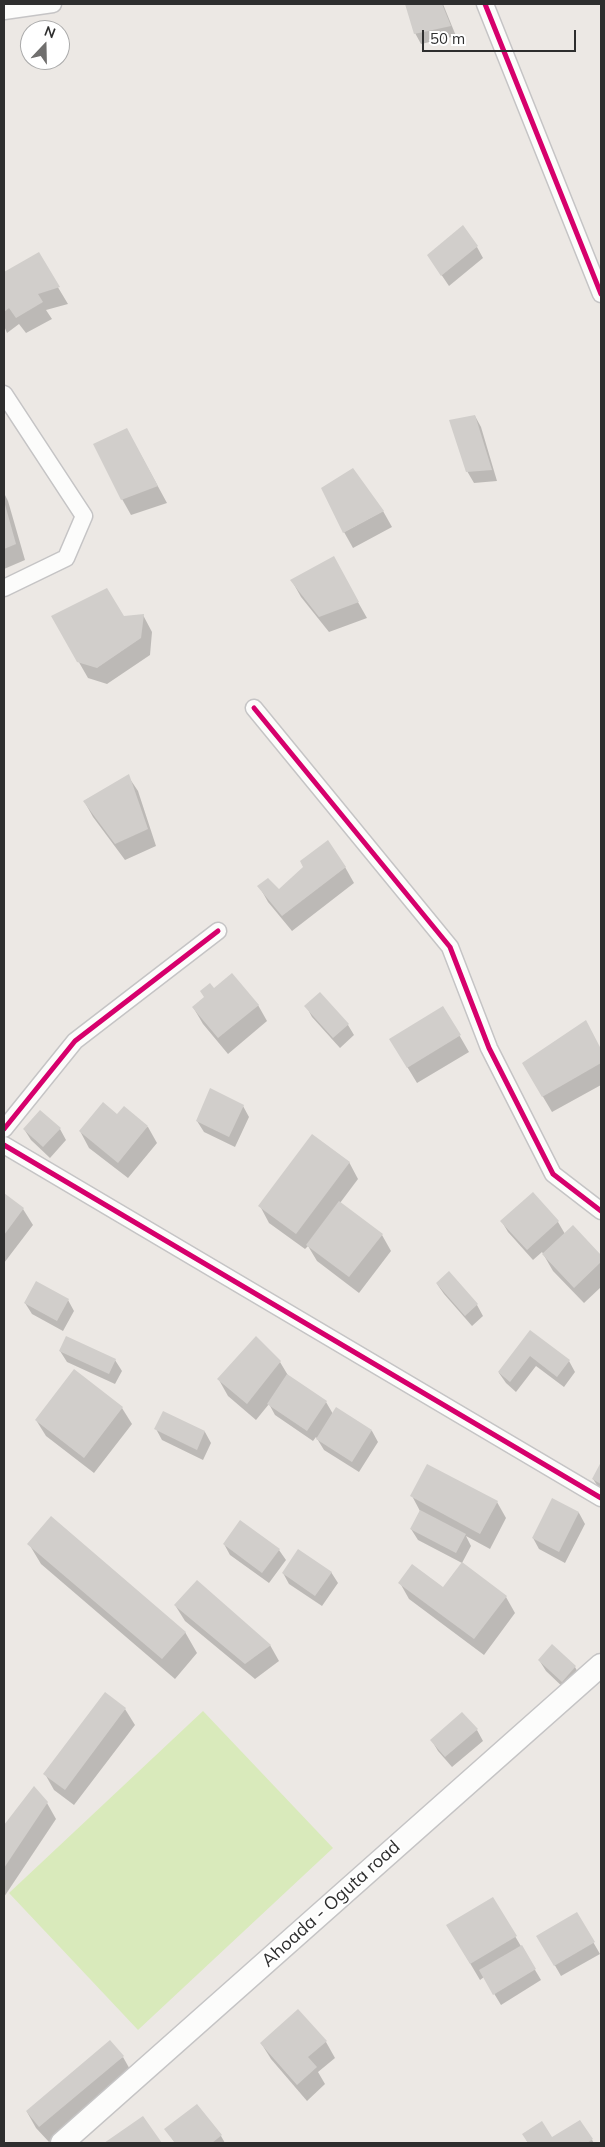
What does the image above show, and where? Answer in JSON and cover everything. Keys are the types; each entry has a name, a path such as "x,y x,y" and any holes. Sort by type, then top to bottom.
{"main road":[{"name":"Ahoada - Oguta road","path":"62,2143 601,1665"}],"street":[{"path":"4,12 53,4"},
{"path":"485,4 601,294"},
{"path":"4,394 84,516 66,558 4,588"},
{"path":"254,708 450,948 489,1048 553,1174 601,1211"},
{"path":"4,1129 75,1041 218,931"},
{"path":"4,1145 601,1498"}],"green space":[{"path":"203,1711 333,1848 138,2030 9,1893"}],"building":[{"path":"405,4 442,4 451,26 414,34"},
{"path":"463,225 478,246 441,276 427,255"},
{"path":"39,252 60,287 38,294 43,302 16,318 9,308 4,312 4,272"},
{"path":"475,415 492,470 466,472 449,420"},
{"path":"127,428 158,486 121,500 93,444"},
{"path":"353,468 384,511 343,533 321,488"},
{"path":"4,501 16,544 4,549"},
{"path":"334,556 359,602 319,617 290,580"},
{"path":"107,588 124,616 144,614 141,638 97,668 77,662 51,616"},
{"path":"129,774 148,829 115,844 83,801"},
{"path":"328,840 346,867 282,916 257,886 268,878 279,889 303,867 300,861"},
{"path":"232,973 259,1005 218,1038 192,1007 204,997 200,991 210,983 214,988"},
{"path":"320,992 349,1024 333,1038 304,1006"},
{"path":"443,1006 461,1035 407,1068 389,1039"},
{"path":"586,1020 601,1049 601,1063 542,1097 522,1063"},
{"path":"210,1088 244,1105 229,1137 196,1121"},
{"path":"103,1102 117,1114 124,1106 148,1126 118,1163 79,1131"},
{"path":"40,1110 61,1128 43,1147 23,1129"},
{"path":"312,1134 350,1162 296,1234 258,1206"},
{"path":"533,1192 559,1221 527,1250 500,1221"},
{"path":"4,1193 24,1208 4,1235"},
{"path":"339,1201 383,1234 349,1277 306,1245"},
{"path":"573,1225 601,1255 601,1262 574,1288 542,1254"},
{"path":"449,1271 478,1304 465,1316 436,1283"},
{"path":"36,1281 69,1299 57,1321 24,1303"},
{"path":"530,1330 570,1360 557,1377 530,1356 510,1382 498,1372"},
{"path":"66,1336 116,1359 109,1374 59,1351"},
{"path":"256,1336 281,1361 247,1404 217,1379"},
{"path":"74,1369 123,1407 84,1458 35,1420"},
{"path":"287,1374 327,1401 307,1431 267,1404"},
{"path":"336,1407 372,1430 352,1462 316,1439"},
{"path":"163,1411 205,1431 197,1450 154,1429"},
{"path":"601,1462 601,1484 592,1479"},
{"path":"427,1464 498,1501 480,1534 410,1496"},
{"path":"552,1498 579,1512 559,1552 532,1538"},
{"path":"420,1510 466,1534 456,1553 410,1529"},
{"path":"51,1516 186,1632 162,1659 27,1544"},
{"path":"240,1520 280,1549 262,1573 223,1544"},
{"path":"298,1549 332,1572 315,1596 282,1573"},
{"path":"462,1562 507,1596 474,1639 398,1583 412,1564 443,1587"},
{"path":"197,1580 271,1645 245,1664 174,1605"},
{"path":"552,1644 576,1666 562,1682 538,1660"},
{"path":"105,1692 126,1708 65,1790 43,1774"},
{"path":"462,1712 478,1729 445,1757 430,1740"},
{"path":"34,1786 48,1802 4,1868 4,1825"},
{"path":"493,1897 517,1936 470,1964 446,1925"},
{"path":"577,1912 595,1942 554,1966 536,1936"},
{"path":"522,1945 536,1969 493,1995 479,1970"},
{"path":"298,2009 327,2041 308,2057 317,2067 297,2085 260,2043"},
{"path":"110,2040 124,2056 39,2127 26,2111"},
{"path":"197,2104 222,2135 212,2143 175,2143 164,2129"},
{"path":"143,2116 162,2143 104,2143"},
{"path":"580,2120 593,2139 587,2143 528,2143 522,2134 542,2121 552,2137"}],"cycle path":[{"path":"485,4 601,294"},
{"path":"254,708 450,947 489,1048 553,1174 601,1211"},
{"path":"4,1129 75,1041 218,931"},
{"path":"4,1145 601,1498"}]}
